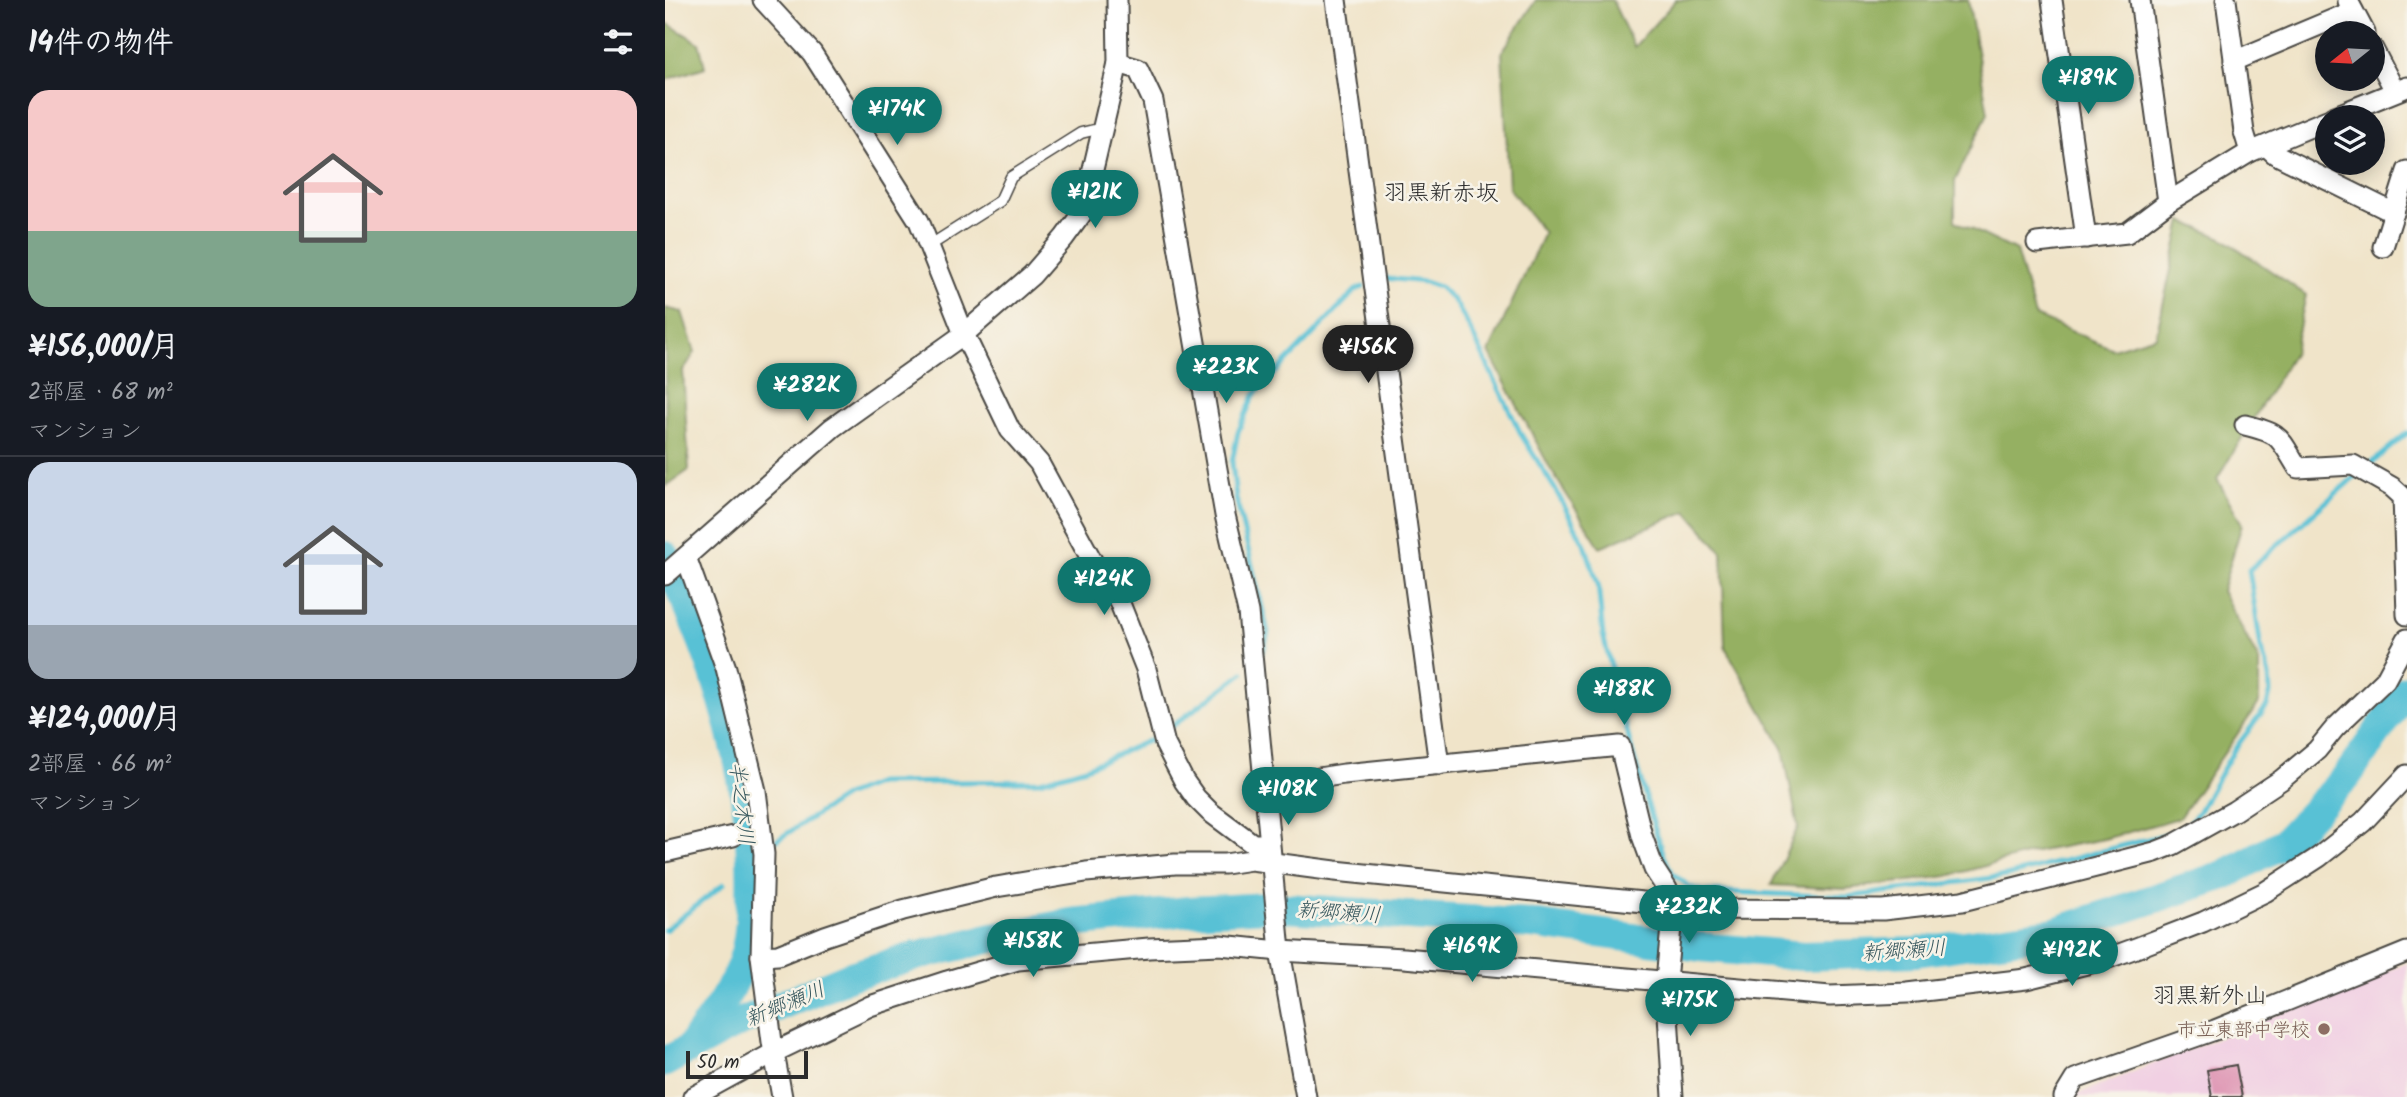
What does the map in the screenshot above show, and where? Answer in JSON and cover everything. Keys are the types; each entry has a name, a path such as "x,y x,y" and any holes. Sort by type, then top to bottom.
{"street":[{"path":"763,0 813,53 919,220 964,334 1010,430 1039,463 1095,566 1119,601 1146,669 1165,744 1184,780 1210,812 1271,858"},
{"path":"665,575 832,428 964,334 1032,275 1083,212 1118,63 1117,0"},
{"path":"1336,0 1439,765"},
{"path":"2052,0 2085,238"},
{"path":"2140,0 2168,202"},
{"path":"2226,0 2244,132 2258,149 2275,154 2393,213"},
{"path":"2234,61 2350,6"},
{"path":"1118,63 1138,69 1153,102 1225,515 1248,612 1280,951 1306,1097"},
{"path":"2362,105 2401,89 2385,66"},
{"path":"2037,243 2127,233 2168,202 2258,149 2315,125"},
{"path":"2383,247 2407,171"},
{"path":"2245,425 2277,436 2298,468 2353,465 2376,477 2403,497 2407,615"},
{"path":"686,557 726,668 756,791 764,854 762,960 782,1097"},
{"path":"762,960 903,910 996,887 1086,872 1175,864 1225,864 1271,858 1335,871 1689,908 1883,910 1962,901 2155,852 2234,811 2281,780 2316,750 2385,680 2407,639"},
{"path":"1264,791 1293,782 1344,774 1620,746 1642,836 1654,869 1667,889 1673,905 1666,981 1673,1097"},
{"path":"692,1097 773,1047 870,1006 1018,960 1149,948 1220,945 1404,958 1830,996 1907,993 2026,979 2103,960 2203,922 2265,892 2319,858 2363,822 2407,775"},
{"path":"665,852 733,836"},
{"path":"2064,1097 2075,1079 2215,1030 2407,952"}],"lane":[{"path":"929,246 1000,201 1011,177 1081,133 1103,128"}],"shaded area":[{"name":"市立東部中学校","path":"2407,963 2407,1097 2075,1095"}],"green space":[{"path":"1536,0 1612,0 1634,47 1676,0 1968,0 1988,113 1955,181 1955,221 2016,251 2035,316 2113,349 2156,336 2182,221 2222,238 2306,295 2294,352 2217,479 2242,524 2222,591 2259,661 2259,703 2179,818 2104,839 2040,851 1948,876 1845,889 1771,885 1798,827 1783,748 1725,647 1722,552 1687,511 1600,547 1551,470 1489,352 1544,233 1509,188 1502,52"},
{"path":"665,22 699,43 705,67 665,80"},
{"path":"665,308 682,312 695,352 683,371 689,470 666,486"}],"building":[{"path":"2236,1065 2242,1097 2212,1097 2207,1070"}],"waterway":[{"path":"1383,278 1425,282 1440,287 1455,302 1522,436 1585,545 1598,584 1603,635 1632,751 1663,856 1673,874 1690,887 1703,891 1847,897 2006,876 2175,832 2188,825 2234,750 2267,706 2270,693 2269,675 2261,648 2249,570 2359,473"},
{"path":"1260,655 1264,650 1268,632 1236,498 1232,462 1238,432 1254,395 1356,290 1363,287"},
{"path":"2367,467 2407,433"},
{"name":"半之木川","path":"665,556 701,638 729,723 740,767 751,855 750,917 743,960 724,998 692,1045"},
{"path":"1171,727 1243,673"},
{"name":"新郷瀬川","path":"665,1062 731,1026 850,976 916,956 1071,923 1189,911 1270,907 1531,924 1700,947 1803,956 1916,952 2055,932 2224,875 2285,842 2347,776 2407,690"},
{"path":"777,840 845,796 878,783 1040,781 1086,768 1150,740"},
{"path":"665,930 724,884"}],"place":[{"name":"市立東部中学校","path":"2324,1029"}],"district":[{"name":"羽黒新赤坂","path":"1441,192"},
{"name":"羽黒新外山","path":"2210,995"}]}
